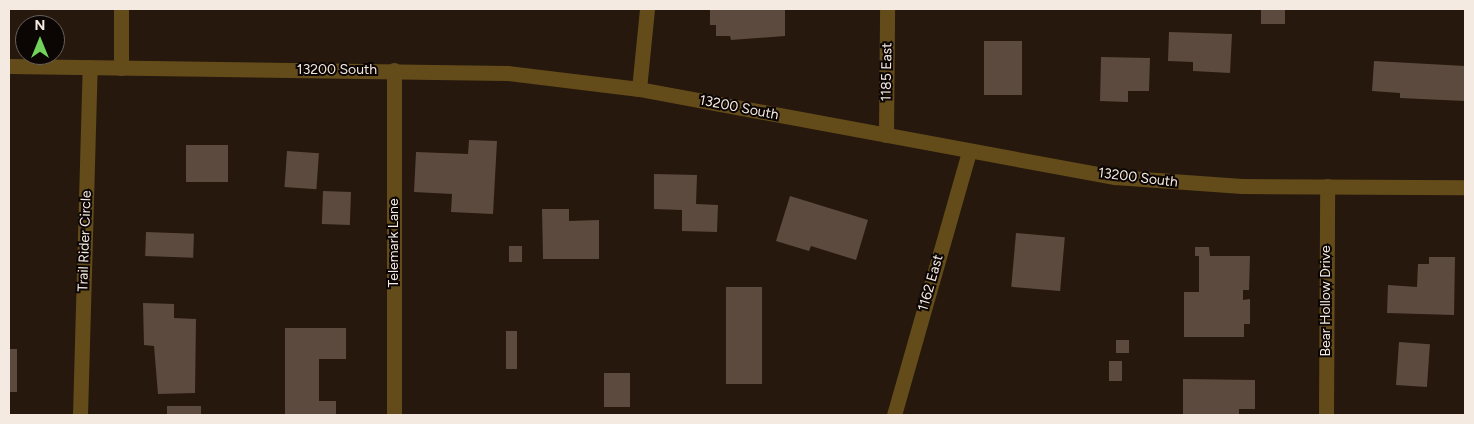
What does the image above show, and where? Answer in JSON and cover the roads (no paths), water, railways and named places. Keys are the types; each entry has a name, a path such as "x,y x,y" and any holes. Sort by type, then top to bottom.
{"street":[{"path":"121,9 121,68"},
{"path":"639,89 647,9"},
{"name":"1185 East","path":"886,136 887,9"},
{"name":"13200 South","path":"9,66 507,73 639,89 969,152 1114,177 1177,184 1465,187"},
{"name":"Trail Rider Circle","path":"80,415 90,67"},
{"name":"Telemark Lane","path":"394,70 394,415"},
{"name":"1162 East","path":"894,415 969,152"},
{"name":"Bear Hollow Drive","path":"1326,415 1327,186"}]}
